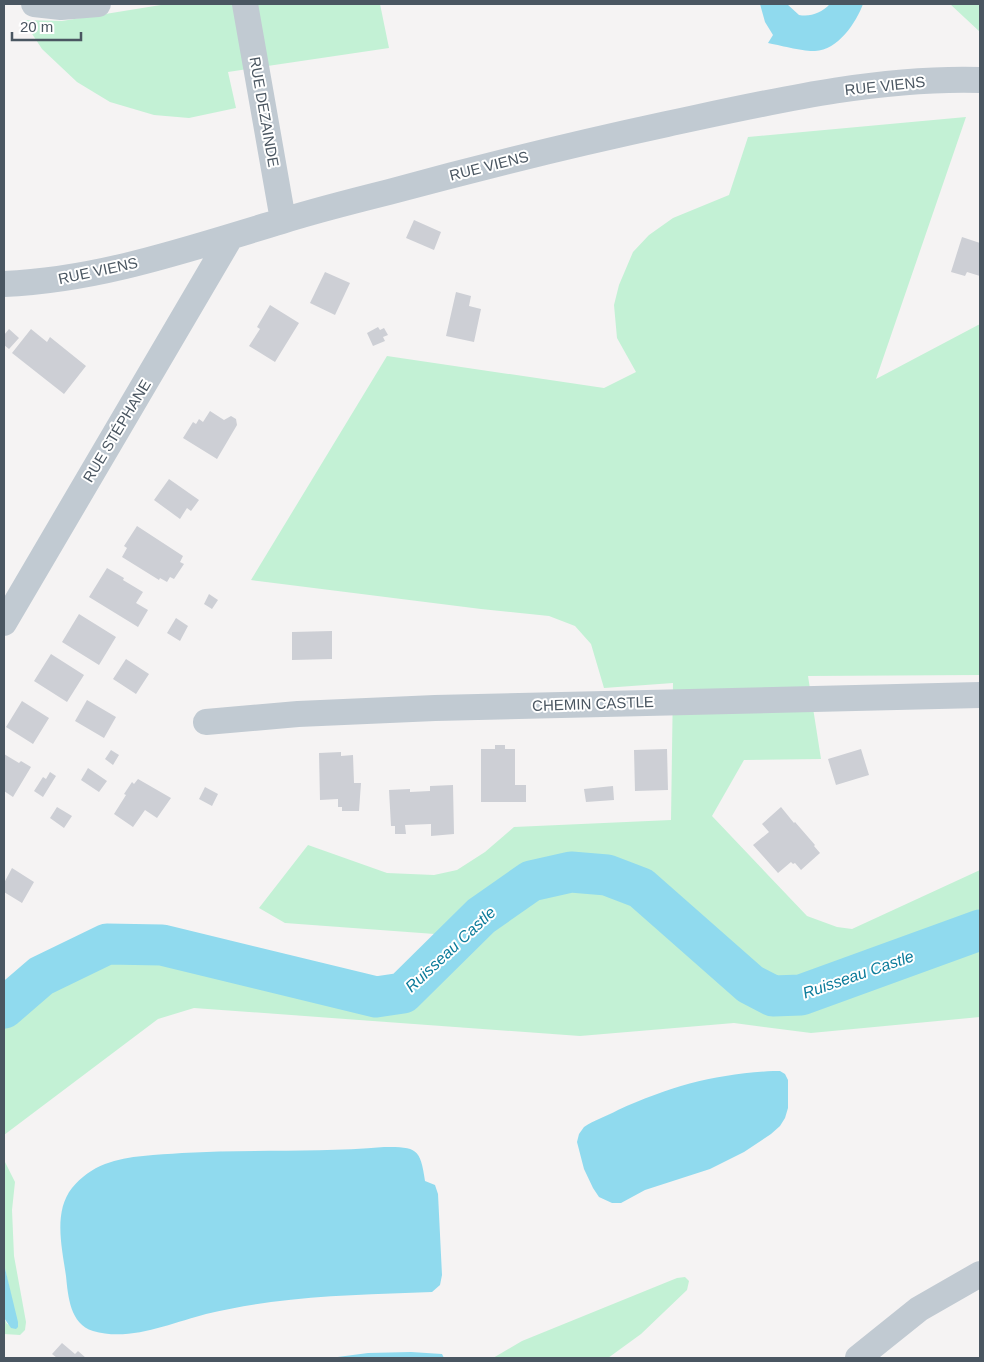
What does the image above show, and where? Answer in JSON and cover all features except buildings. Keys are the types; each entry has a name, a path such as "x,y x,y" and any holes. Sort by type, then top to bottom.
{"street":[{"path":"34,4 61,7 98,4"},
{"name":"RUE DEZAINDE","path":"245,4 283,220"},
{"name":"RUE VIENS","path":"4,284 36,283 104,272 230,238 283,220 516,158 801,96 914,81 980,80"},
{"name":"RUE STÉPHANE","path":"4,623 230,238"},
{"name":"CHEMIN CASTLE","path":"206,722 298,714 435,708 980,695"},
{"path":"858,1358 919,1309 980,1274"}],"green space":[{"path":"167,4 380,4 389,48 228,72 236,108 189,118 154,115 110,102 77,82 42,49 23,20 62,21"},
{"path":"950,4 980,4 980,32"},
{"path":"966,117 876,379 980,324 980,675 808,676 821,759 744,760 712,816 807,916 837,927 852,929 980,870 980,1017 811,1033 734,1023 580,1036 194,1008 158,1019 4,1135 4,1030 29,1007 27,988 41,976 107,944 163,945 376,997 403,993 462,936 285,923 259,908 308,845 387,873 434,875 457,870 485,852 514,827 671,820 673,683 604,688 591,644 575,626 549,616 251,580 387,356 604,388 636,372 617,338 614,305 619,285 633,252 649,235 673,218 729,195 748,137"},
{"path":"4,1160 15,1182 12,1210 14,1256 26,1322 25,1330 20,1335 4,1334 4,1318 7,1324 18,1327 4,1264"},
{"path":"685,1277 689,1281 687,1290 641,1334 608,1358 493,1358 522,1341 677,1278"}],"water":[{"path":"760,4 787,4 799,15 808,15 816,14 830,4 863,4 851,27 838,41 823,49 811,51 768,43 773,35 765,22"},
{"path":"8,983 27,988 29,1007 4,1030 4,988"},
{"path":"780,1071 785,1074 788,1080 788,1108 780,1126 771,1134 744,1152 710,1169 645,1190 621,1203 612,1203 599,1197 584,1169 577,1142 579,1134 584,1127 637,1102 675,1088 712,1078"},
{"path":"384,1147 404,1148 415,1152 419,1156 425,1181 435,1185 438,1194 442,1275 440,1285 432,1292 331,1296 271,1302 214,1312 136,1333 107,1334 93,1331 79,1322 75,1316 69,1300 61,1242 62,1208 72,1188 96,1168 114,1161 153,1155"},
{"path":"4,1264 18,1322 16,1329 11,1328 4,1318"},
{"path":"411,1352 442,1354 444,1358 330,1358 368,1353"}],"waterway":[{"name":"Ruisseau Castle","path":"4,1008 41,976 107,944 162,945 376,997 403,993 481,916 531,881 571,872 607,875 641,888 750,984 773,996 801,995 980,930"}]}
